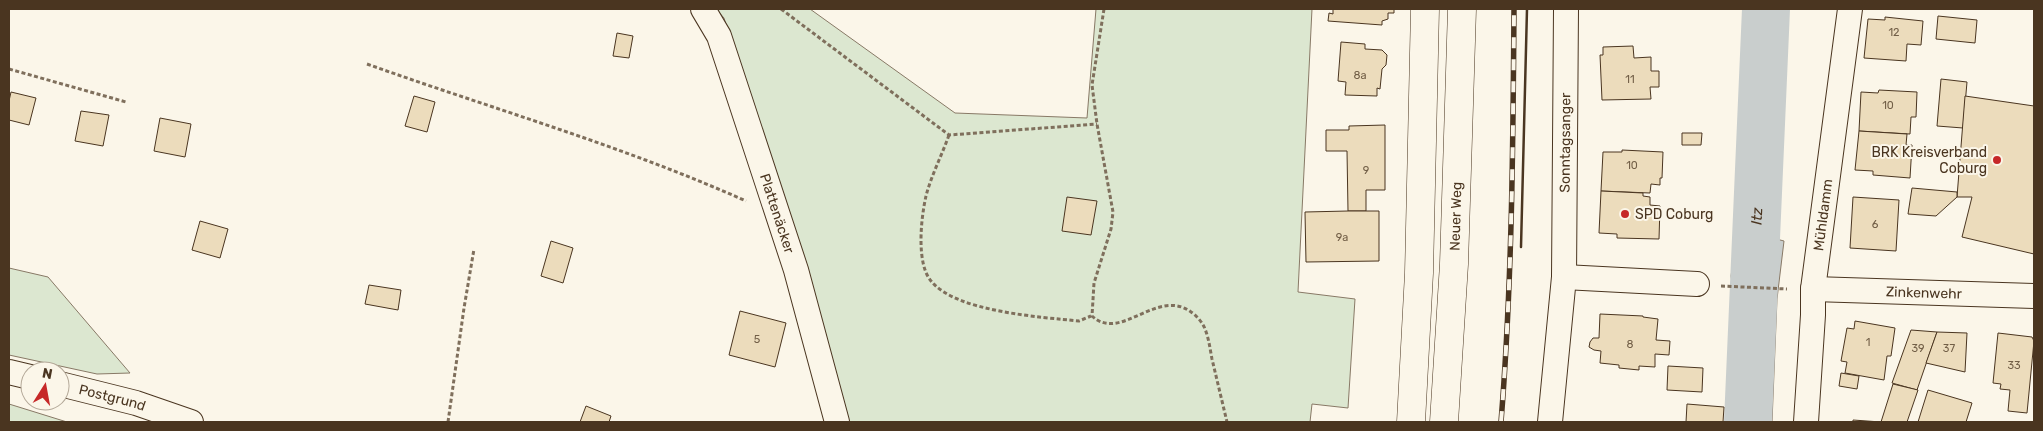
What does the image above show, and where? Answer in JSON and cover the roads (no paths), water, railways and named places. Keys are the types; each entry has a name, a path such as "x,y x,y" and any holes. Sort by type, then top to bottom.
{"highway":[{"path":"1411,422 1419,273 1425,9"},
{"name":"Neuer Weg","path":"1444,422 1454,264 1462,9"}],"street":[{"name":"Plattenäcker","path":"702,9 719,36 796,270 837,422"},
{"name":"Sonntagsanger","path":"1550,422 1564,277 1566,9"},
{"name":"Mühldamm","path":"1806,422 1813,289 1850,9"},
{"path":"1564,277 1705,285"},
{"name":"Zinkenwehr","path":"1813,289 2034,296"},
{"name":"Postgrund","path":"70,386 136,402 191,422"}],"waterway":[{"name":"Itz","path":"1748,422 1766,9"}],"railway":[{"path":"1501,422 1510,268 1514,9"}],"place":[{"name":"BRK Kreisverband Coburg","path":"1997,160"},
{"name":"SPD Coburg","path":"1625,214"}]}
